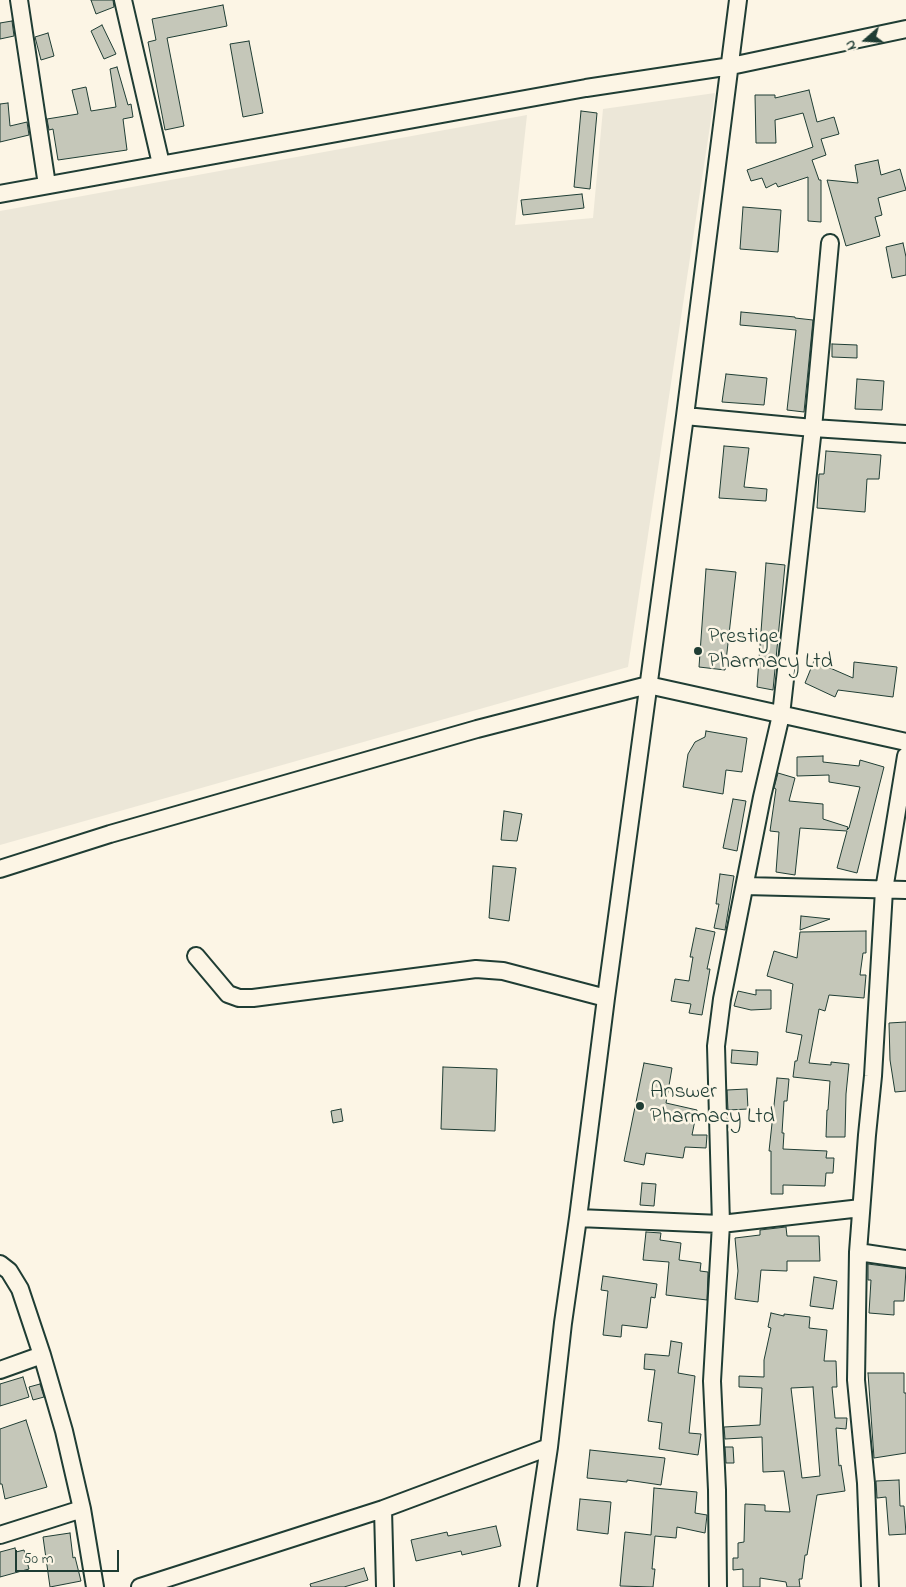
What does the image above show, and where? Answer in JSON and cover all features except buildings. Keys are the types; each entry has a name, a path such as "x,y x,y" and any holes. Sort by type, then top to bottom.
{"street":[{"path":"20,0 48,185"},
{"path":"124,0 161,164"},
{"path":"528,1587 549,1447 563,1323 731,66 738,0"},
{"path":"0,194 595,86 731,66 906,28"},
{"path":"718,1587 717,1490 712,1381 721,1224 716,1046 722,999 762,797 781,715 813,428 830,243"},
{"path":"684,416 813,428 906,434"},
{"path":"0,870 110,834 477,729 648,686 906,742"},
{"path":"870,1587 866,1483 856,1380 858,1252 873,1076 884,890 906,756"},
{"path":"745,886 906,890"},
{"path":"196,956 228,994 239,998 253,998 476,969 503,971 606,998"},
{"path":"578,1218 721,1224 861,1208"},
{"path":"858,1252 906,1259"},
{"path":"0,1264 9,1271 20,1289 42,1355 64,1431 82,1509 95,1587"},
{"path":"0,1370 42,1355"},
{"path":"140,1587 383,1509 549,1447"},
{"path":"0,1535 82,1509"},
{"path":"383,1509 385,1587"}],"shaded area":[{"path":"715,93 628,667 0,845 0,211 527,115 515,225 593,218 603,109"}],"place":[{"name":"Prestige Pharmacy Ltd","path":"698,651"},
{"name":"Answer Pharmacy Ltd","path":"640,1106"}]}
